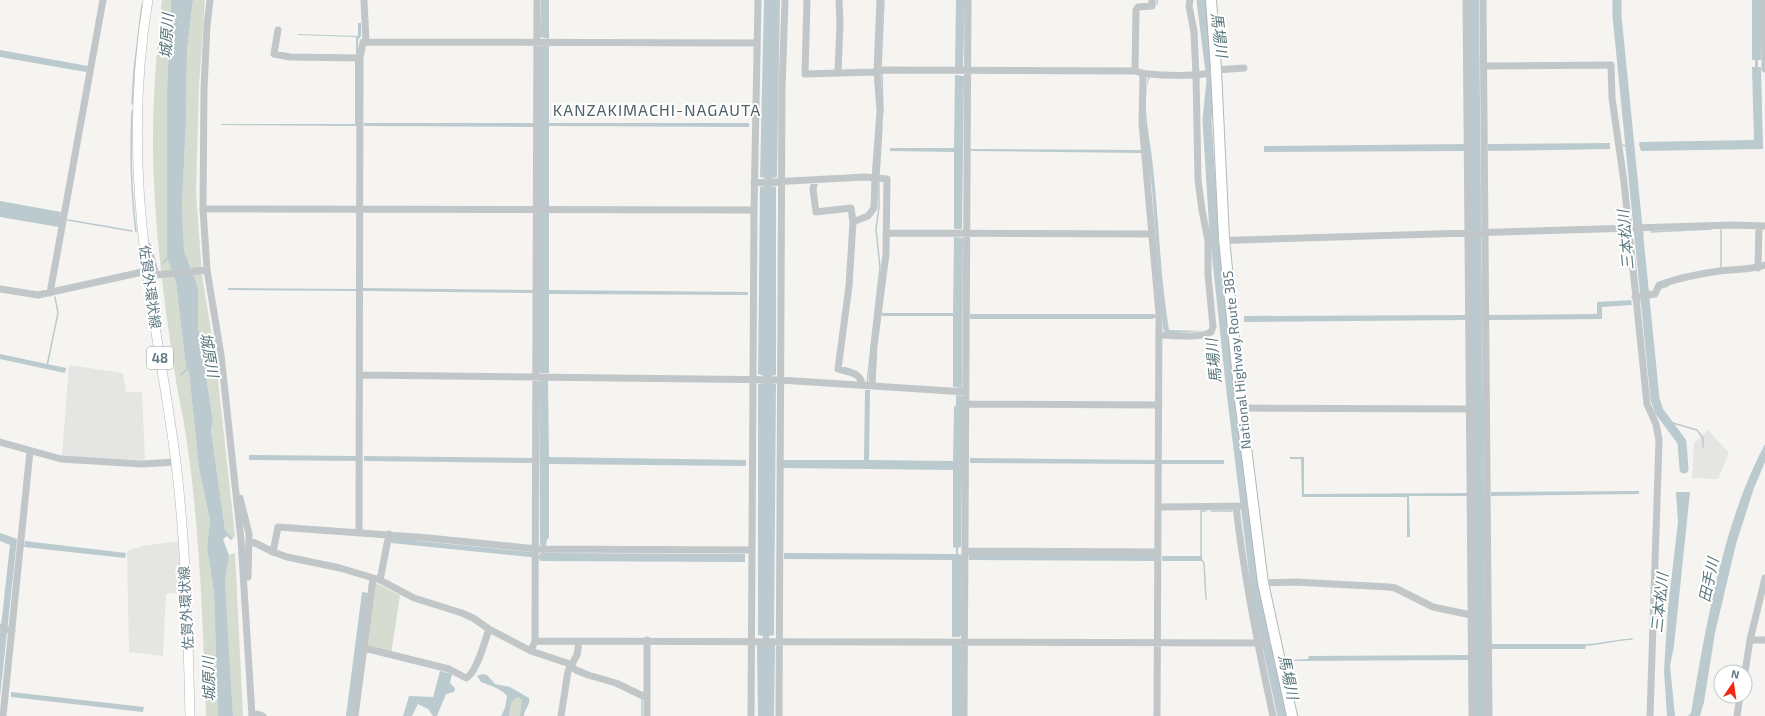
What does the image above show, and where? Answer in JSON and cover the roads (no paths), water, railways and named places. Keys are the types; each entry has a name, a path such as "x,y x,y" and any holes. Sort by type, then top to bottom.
{"highway":[{"name":"National Highway Route 385","path":"1211,0 1215,240 1241,408 1252,506 1263,582 1273,639 1292,716"}],"main road":[{"name":"佐賀外環状線","path":"148,0 139,72 137,149 143,240 176,462 183,535 190,716"}],"street":[{"path":"50,293 103,0"},
{"path":"210,0 207,26 204,89 203,209 205,270 221,355 233,478 241,540 257,715"},
{"path":"364,0 366,42"},
{"path":"531,651 535,641 541,549 536,376 537,0"},
{"path":"751,716 752,380 758,0"},
{"path":"779,716 775,641 780,380 784,0"},
{"path":"807,0 805,74 880,70 1134,71 1143,74 1196,75 1244,68"},
{"path":"838,73 840,23 839,0"},
{"path":"852,222 862,219 873,212 878,178 880,111 880,0"},
{"path":"964,716 968,0"},
{"path":"1134,71 1136,10 1138,7 1152,6 1152,0"},
{"path":"1159,334 1187,336 1208,334 1211,332 1213,327 1208,275 1215,240 1202,210 1198,180 1196,75 1194,32 1190,0"},
{"path":"1466,0 1476,233 1488,716"},
{"path":"1472,716 1470,409 1484,66 1483,0"},
{"path":"1764,0 1765,70"},
{"path":"278,30 274,54 290,57 360,58"},
{"path":"359,532 361,375 361,45 366,42 757,43"},
{"path":"1484,66 1611,65 1612,98 1624,182 1647,404 1656,424 1659,440 1650,716"},
{"path":"1143,74 1142,123 1159,314 1157,716"},
{"path":"754,183 878,178 887,179 885,261 874,346 867,385"},
{"path":"815,181 813,189 818,213 851,208 852,222 849,292 838,369 857,374 867,385"},
{"path":"203,209 754,210"},
{"path":"1215,240 1734,225 1762,226 1762,266 1719,271 1679,278 1659,285 1655,294 1635,297"},
{"path":"886,233 1152,234"},
{"path":"143,240 147,244 156,275 205,270"},
{"path":"0,289 34,295 50,293 147,271"},
{"path":"361,375 780,380 966,392"},
{"path":"966,404 1159,405"},
{"path":"1241,408 1470,409"},
{"path":"0,442 61,459 142,464 176,462"},
{"path":"3,716 30,451"},
{"path":"233,478 238,490 249,542 247,584 245,593"},
{"path":"1159,507 1252,506"},
{"path":"1237,507 1246,576 1273,716"},
{"path":"273,552 278,527 389,534 541,549 752,550"},
{"path":"355,716 364,648 377,579 389,534"},
{"path":"249,542 255,543 273,552 377,579 414,598 462,613 473,618 489,629 531,651 567,662 571,666 588,675 616,683 647,698"},
{"path":"965,551 1158,552"},
{"path":"1746,664 1750,640 1765,578"},
{"path":"1263,582 1296,582 1389,587 1395,588 1434,607 1471,615"},
{"path":"0,627 12,631"},
{"path":"364,648 449,669 466,678 470,676 478,659 489,629"},
{"path":"535,641 647,640 1258,643 1273,639"},
{"path":"647,640 647,716"},
{"path":"1750,640 1765,640"},
{"path":"561,716 564,689 571,666 577,655 579,641"},
{"path":"1737,716 1739,704"}],"waterway":[{"path":"881,68 884,0"},
{"name":"馬場川","path":"1201,0 1211,80 1207,120 1214,233 1231,392 1257,601 1282,716"},
{"name":"三本松川","path":"1617,0 1617,16 1655,399 1659,411 1682,442 1684,469"},
{"path":"132,104 134,70 142,5"},
{"path":"882,74 883,112"},
{"path":"132,111 131,172 136,232"},
{"path":"879,176 882,126"},
{"name":"三本松川","path":"1622,145 1630,147"},
{"path":"867,383 880,267 876,229 879,207 879,182"},
{"path":"68,220 132,231"},
{"path":"1651,232 1711,229"},
{"path":"1721,229 1721,268"},
{"path":"163,263 168,257"},
{"path":"1661,288 1668,286"},
{"name":"三本松川","path":"1645,292 1649,291"},
{"path":"47,366 58,313 55,297"},
{"name":"三本松川","path":"1638,302 1646,302"},
{"path":"181,375 187,369"},
{"path":"1666,421 1697,430 1703,438 1703,447"},
{"path":"1206,511 1201,511 1201,558 1204,564 1206,599"},
{"path":"1211,511 1232,511"},
{"path":"1586,645 1632,639"},
{"path":"642,700 642,716"}],"district":[{"name":"KANZAKIMACHI-NAGAUTA","path":"657,110"}],"water label":[{"name":"城原川","path":"167,36"},
{"name":"城原川","path":"209,355"},
{"name":"田手川","path":"1709,580"},
{"name":"城原川","path":"209,679"}]}
